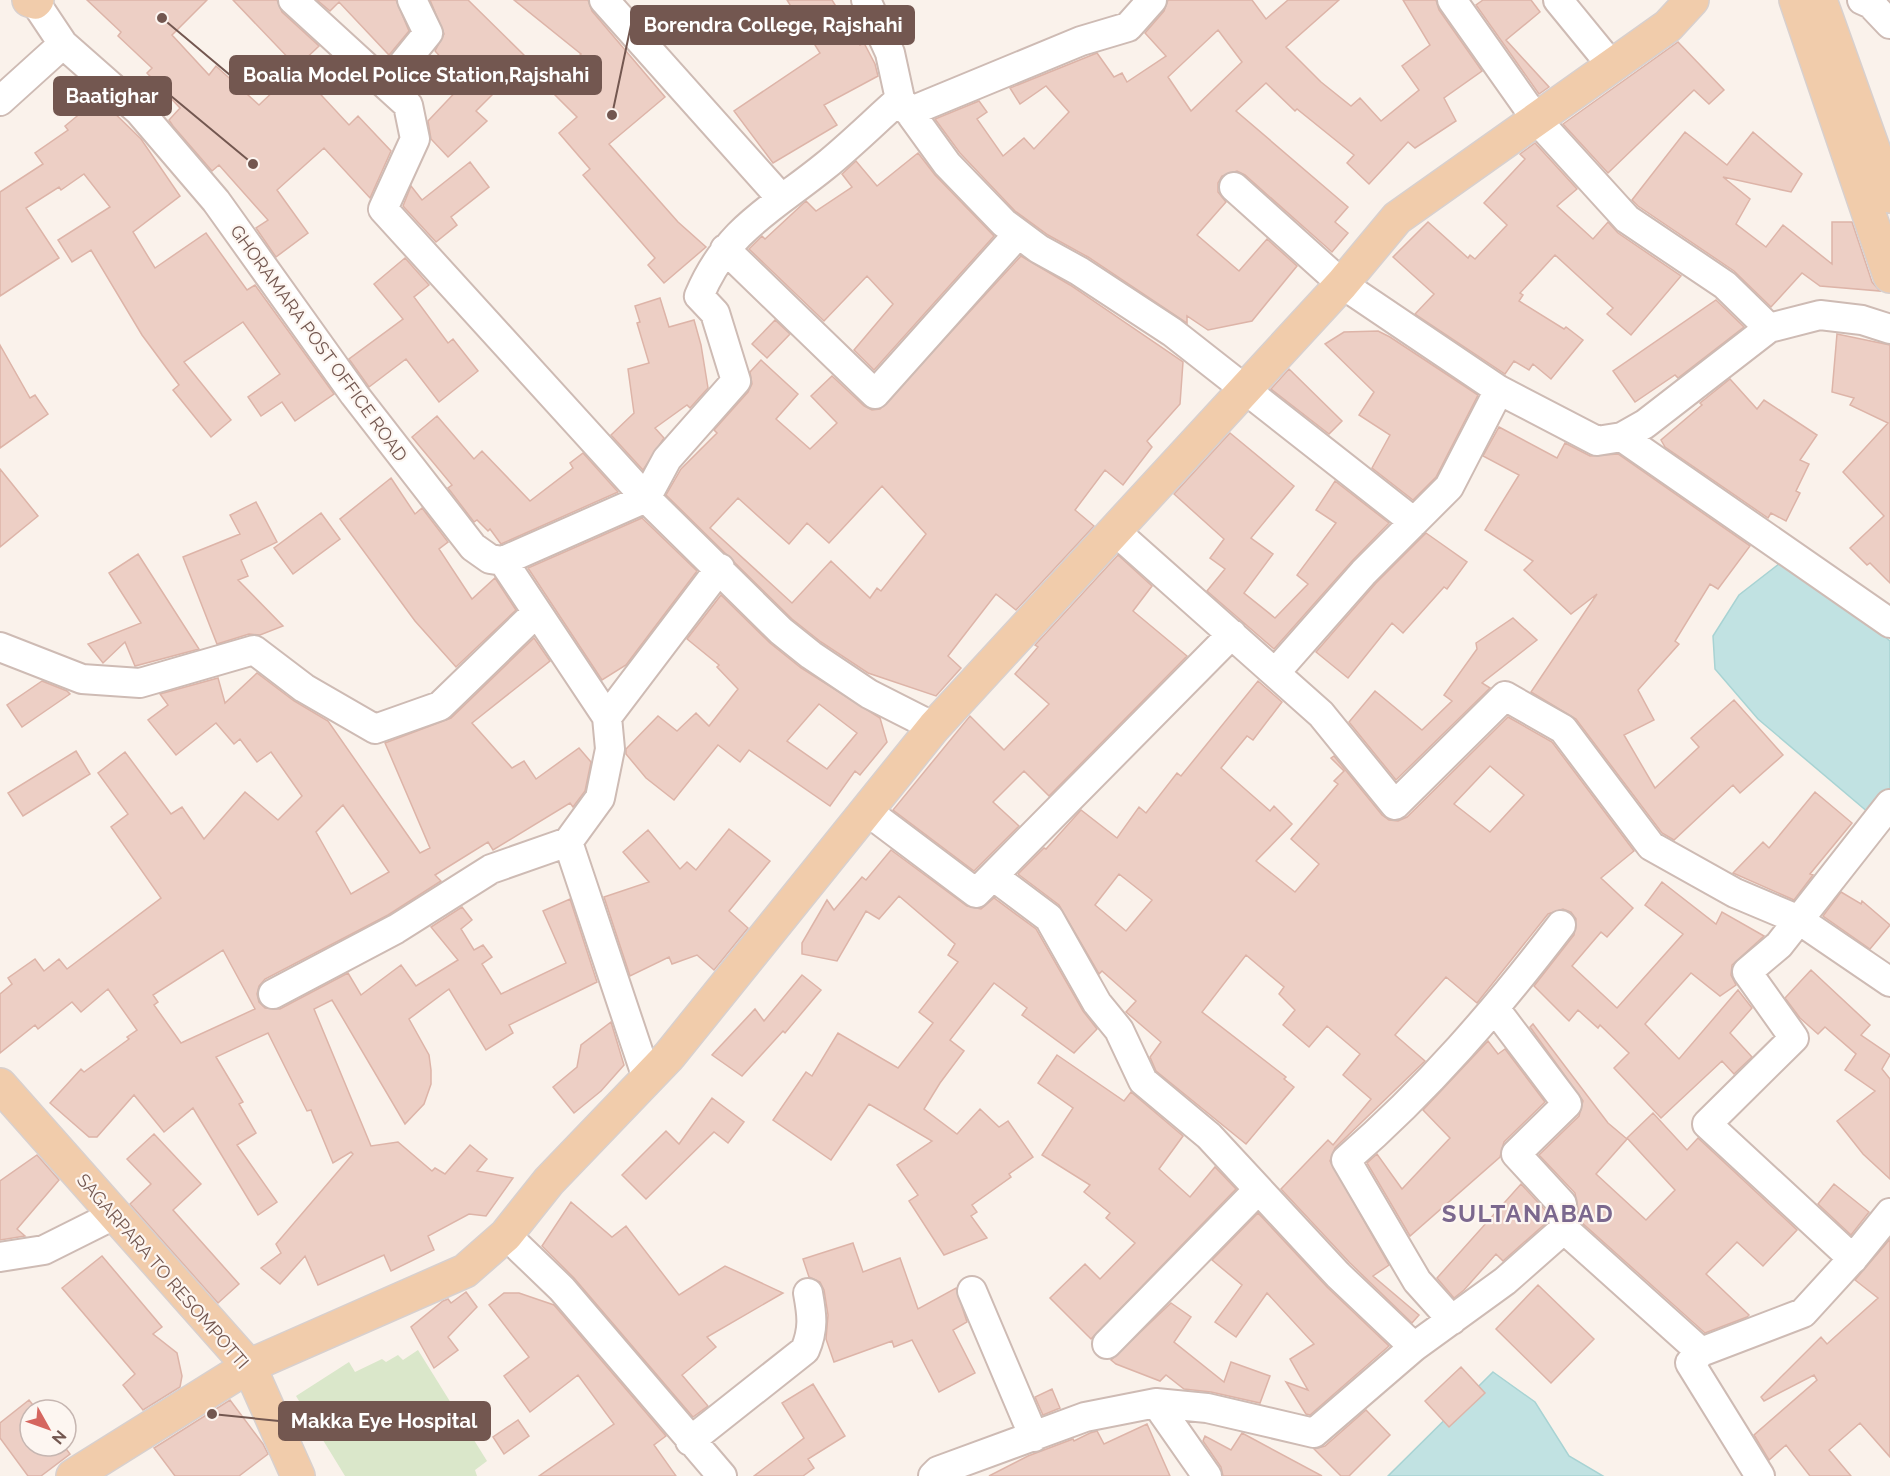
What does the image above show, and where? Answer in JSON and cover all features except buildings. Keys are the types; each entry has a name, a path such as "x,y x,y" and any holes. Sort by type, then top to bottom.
{"main road":[{"path":"73,1476 249,1366 465,1271 506,1235 549,1181 669,1056 934,727 1342,284 1397,218 1668,26 1692,0"},
{"path":"1796,0 1890,276"},
{"path":"1820,0 1890,196"},
{"name":"SAGARPARA TO RESOMPOTTI","path":"0,1085 249,1366 298,1476"}],"street":[{"path":"293,0 408,105 415,139 383,209 646,498 720,568 781,631 811,655 869,694 934,727"},
{"path":"386,85 428,33 412,0"},
{"path":"604,0 781,198"},
{"path":"866,0 890,53 904,105 947,164 1018,234 1172,332 1414,522"},
{"path":"273,994 396,929 491,869 568,842 600,798 610,749 607,717 503,561 646,498 667,459 736,381 715,314 699,296 725,249 781,198 904,105 1081,41 1128,27 1152,0"},
{"path":"1452,0 1536,119 1627,219 1725,285 1769,328"},
{"path":"1558,0 1612,66"},
{"path":"1862,0 1890,24"},
{"name":"GHORAMARA POST OFFICE ROAD","path":"34,1 63,44 139,111 216,201 354,394 473,547 490,559 503,561"},
{"path":"0,101 63,44"},
{"path":"1234,187 1342,284 1498,390 1597,441 1622,437 1645,424 1769,328 1820,315 1862,320 1890,329"},
{"path":"725,249 875,394 1018,234"},
{"path":"1275,673 1364,572 1449,487 1498,390"},
{"path":"1622,437 1890,623"},
{"path":"1115,531 1321,714 1395,805 1505,696 1563,729 1651,846 1735,893 1799,920 1890,982"},
{"path":"607,717 720,568"},
{"path":"0,647 82,679 140,682 254,650 304,688 375,729 440,706 537,612"},
{"path":"867,811 976,893 1232,634"},
{"path":"1852,1259 1707,1124 1794,1038 1747,972 1779,945 1890,804"},
{"path":"568,842 647,1078"},
{"path":"993,876 1049,918 1097,1003 1119,1030 1143,1081 1209,1136 1338,1275 1414,1347"},
{"path":"1452,1320 1417,1281 1346,1160 1389,1123 1496,1010 1561,925"},
{"path":"1496,1010 1567,1104 1516,1154 1562,1204 1564,1228 1701,1352"},
{"path":"1107,1344 1257,1190"},
{"path":"1760,1476 1690,1363 1701,1352 1803,1313 1890,1213"},
{"path":"0,1257 44,1250 116,1214"},
{"path":"933,1476 938,1471 1085,1417 1156,1403 1207,1408 1314,1432 1414,1347 1505,1281 1564,1228"},
{"path":"506,1235 562,1289 722,1476"},
{"path":"972,1291 1034,1437"},
{"path":"690,1441 805,1350 811,1337 813,1319 808,1293"},
{"path":"1156,1403 1207,1476"}],"green space":[{"path":"418,1350 487,1461 475,1470 477,1476 345,1476 296,1396 349,1362 355,1372 382,1359 386,1362 398,1355 403,1360"}],"water":[{"path":"1784,560 1815,581 1890,641 1890,788 1869,813 1758,719 1715,669 1713,636 1739,595"},
{"path":"1493,1372 1535,1402 1569,1456 1603,1476 1388,1476"}],"place":[{"name":"Boalia Model Police Station,Rajshahi","path":"162,18"},
{"name":"Borendra College, Rajshahi","path":"612,115"},
{"name":"Baatighar","path":"253,164"},
{"name":"Makka Eye Hospital","path":"212,1414"}],"district":[{"name":"SULTANABAD","path":"1528,1213"}]}
